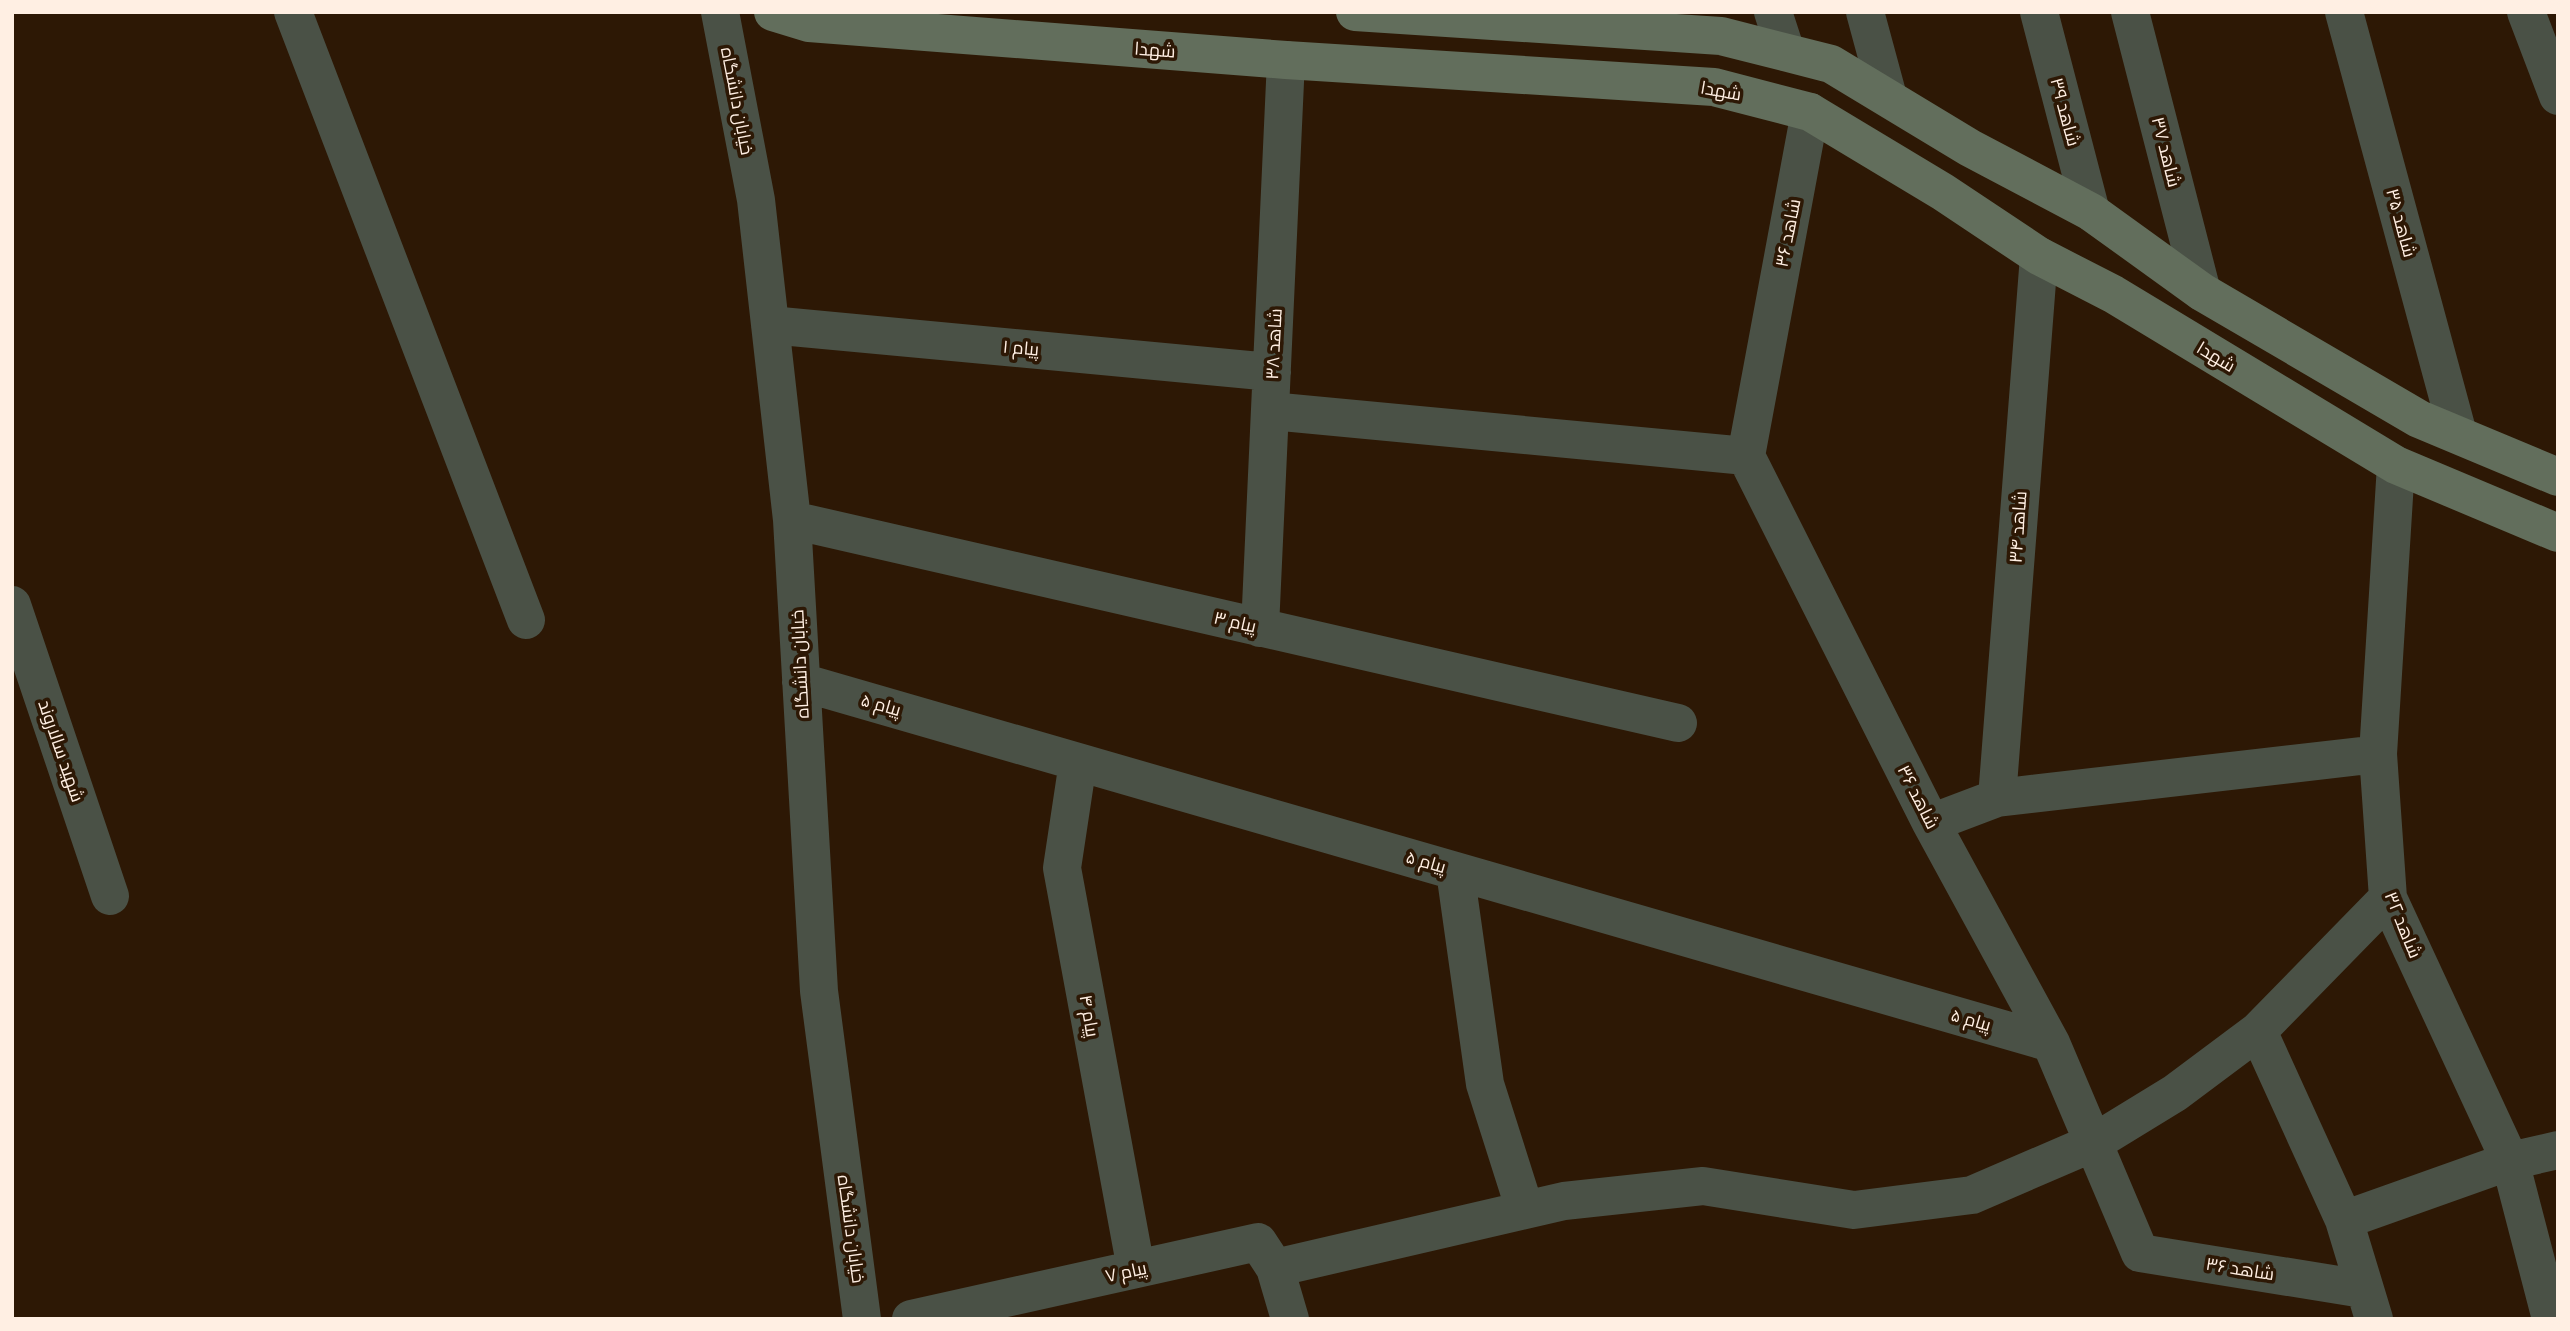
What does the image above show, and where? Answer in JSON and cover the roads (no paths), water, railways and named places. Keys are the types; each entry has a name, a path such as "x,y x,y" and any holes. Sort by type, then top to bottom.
{"street":[{"path":"293,12 526,620"},
{"name":"خیابان دانشگاه","path":"720,12 756,200 792,520 819,991 862,1319"},
{"name":"شهدا","path":"773,12 809,23 1286,60 1714,87 1810,112 1943,192 2039,256 2113,294 2396,465 2558,533"},
{"path":"1355,12 1497,17 1721,36 1831,64 1970,148 2091,212 2202,292 2419,419 2558,477"},
{"path":"1773,12 1786,52"},
{"path":"1865,12 1888,97"},
{"name":"شاهد ۳۹","path":"2039,12 2091,212"},
{"name":"شاهد ۳۷","path":"2130,12 2202,292"},
{"name":"شاهد ۳۵","path":"2344,12 2458,435"},
{"path":"2526,12 2558,96"},
{"name":"شاهد ۳۸","path":"1260,628 1286,60"},
{"name":"شاهد ۳۶","path":"1810,112 1746,456 1931,823 2051,1043 2140,1253 2368,1304"},
{"name":"شاهد ۳۴","path":"1997,798 2039,256"},
{"name":"پیام ۱","path":"770,325 1272,372"},
{"path":"1270,411 1746,456"},
{"name":"شاهد ۳۲","path":"2396,465 2378,754 2388,898 2510,1161 2550,1319"},
{"name":"پیام ۳","path":"792,520 1678,723"},
{"name":"شهید سالاروند","path":"12,605 110,896"},
{"name":"پیام ۵","path":"801,682 2051,1043"},
{"path":"1931,823 1997,798 2378,754"},
{"name":"پیام ۴","path":"1078,762 1062,868 1136,1269"},
{"path":"1455,871 1485,1084 1525,1210"},
{"path":"1275,1268 1564,1201 1703,1185 1854,1210 1972,1195 2095,1142 2175,1093 2258,1031 2388,898"},
{"path":"2258,1031 2344,1220 2368,1304"},
{"path":"2344,1220 2510,1161 2558,1150"},
{"name":"پیام ۷","path":"911,1319 1258,1242 1275,1268 1290,1319"}]}
